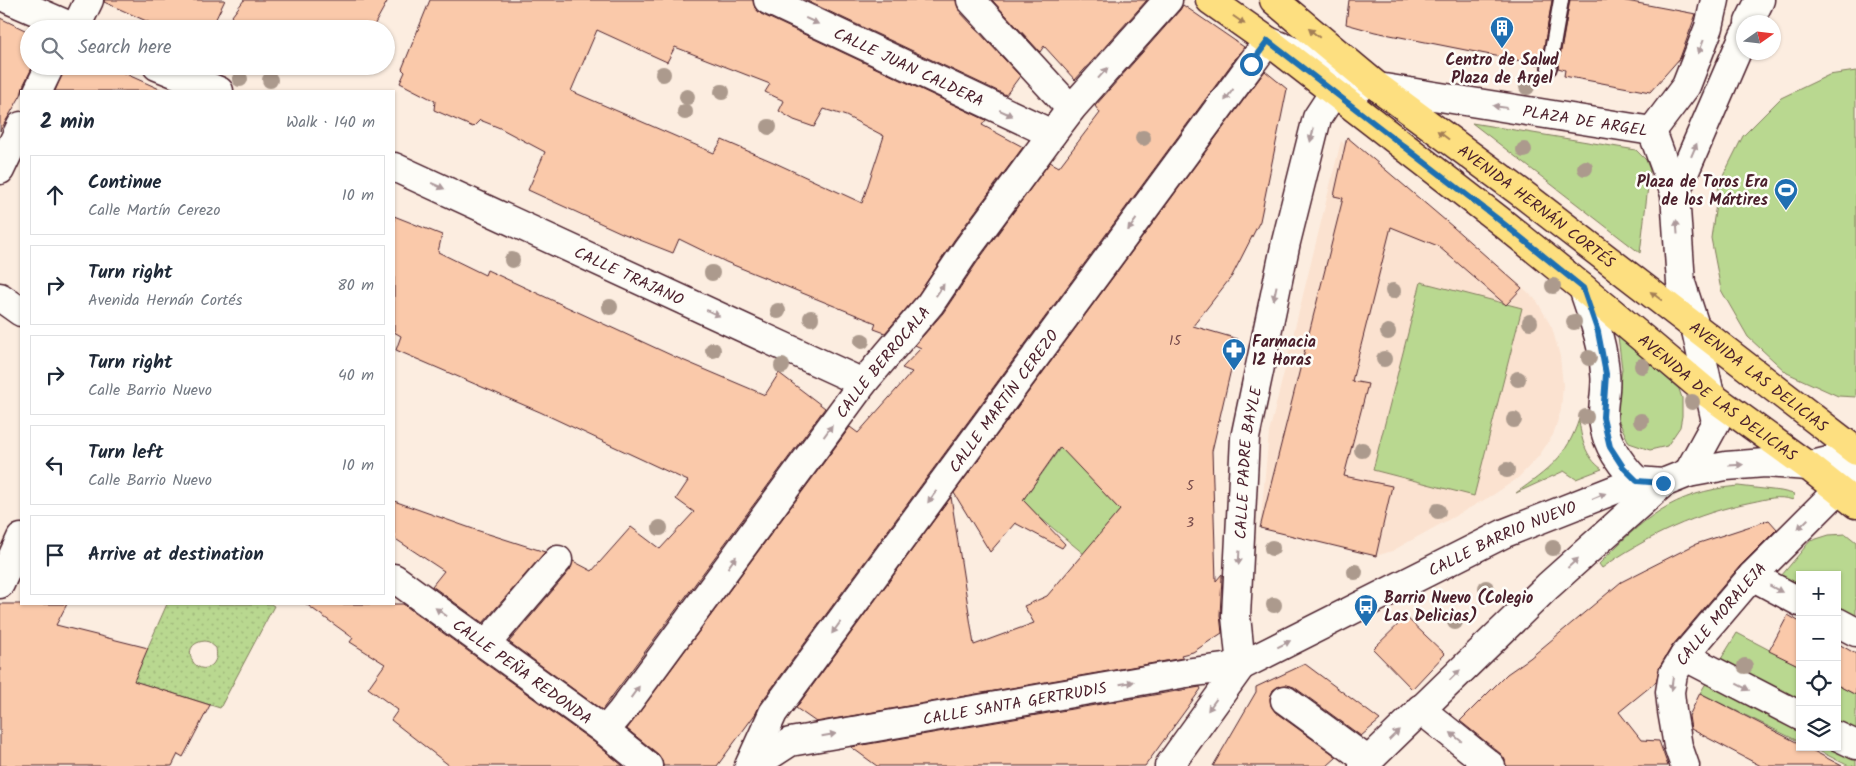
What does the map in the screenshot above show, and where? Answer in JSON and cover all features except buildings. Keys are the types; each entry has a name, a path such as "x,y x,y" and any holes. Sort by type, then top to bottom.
{"main road":[{"name":"AVENIDA HERNÁN CORTÉS","path":"1210,0 1268,41 1583,288"},
{"name":"AVENIDA HERNÁN CORTÉS","path":"1274,0 1378,87 1695,326"},
{"name":"AVENIDA DE LAS DELICIAS","path":"1583,288 1710,395 1808,466 1847,497"},
{"name":"AVENIDA LAS DELICIAS","path":"1695,326 1856,452"}],"street":[{"path":"10,0 57,20"},
{"path":"80,20 89,0"},
{"name":"CALLE JUAN CALDERA","path":"768,0 1052,134"},
{"path":"971,0 1071,109"},
{"name":"CALLE BERROCALA","path":"605,731 621,712 863,383 930,304 967,250 1071,109 1168,0"},
{"path":"1652,131 1686,86 1709,27 1715,0"},
{"path":"1753,15 1760,0"},
{"name":"AVENIDA HERNÁN CORTÉS","path":"1268,41 1378,87"},
{"name":"CALLE MARTÍN CEREZO","path":"749,766 773,713 1268,41"},
{"path":"1675,194 1736,53"},
{"path":"38,90 46,75"},
{"path":"180,75 217,90"},
{"path":"1334,92 1378,87"},
{"name":"PLAZA DE ARGEL","path":"1378,87 1652,131 1675,194 1681,283 1695,326"},
{"name":"CALLE PADRE BAYLE","path":"1241,666 1236,616 1245,438 1286,242 1317,118 1334,92"},
{"path":"1414,155 1408,136 1413,112 1423,105 1440,98"},
{"path":"0,170 20,128"},
{"name":"CALLE TRAJANO","path":"395,167 863,383"},
{"path":"1583,288 1598,332 1606,374 1603,417 1610,447 1623,467 1637,481"},
{"path":"0,297 20,311"},
{"name":"AVENIDA LAS DELICIAS","path":"1688,473 1716,422 1695,326"},
{"name":"AVENIDA LAS DELICIAS","path":"1663,483 1688,473 1726,466 1766,463 1808,466 1856,452"},
{"name":"CALLE MORALEJA","path":"1685,766 1678,746 1670,692 1673,674 1684,656 1752,576 1847,497 1856,458"},
{"name":"CALLE BARRIO NUEVO","path":"1169,766 1241,666 1504,533 1637,481 1663,483"},
{"path":"1285,700 1365,763 1548,586 1663,483"},
{"path":"0,584 20,540"},
{"path":"486,644 558,560"},
{"path":"1752,576 1796,600"},
{"name":"CALLE PEÑA REDONDA","path":"395,579 605,731 648,766"},
{"path":"1841,624 1856,632"},
{"path":"1684,656 1796,714"},
{"name":"CALLE SANTA GERTRUDIS","path":"753,766 790,742 1186,673 1241,666"},
{"path":"1420,709 1491,766"},
{"path":"773,713 773,727 780,736 790,742"},
{"path":"1841,738 1856,745"}],"lane":[{"path":"1549,68 1560,0"}],"shaded area":[{"path":"1341,141 1453,227 1537,301 1552,328 1560,356 1563,385 1561,410 1553,435 1539,456 1518,478 1493,495 1392,551 1376,556 1260,528 1269,433"}],"green space":[{"name":"Plaza de Toros Era de los Mártires","path":"1856,71 1856,397 1838,396 1787,373 1748,337 1721,290 1711,238 1719,184 1743,136 1781,98 1829,75"},
{"path":"1472,123 1636,150 1646,160 1650,170 1640,253"},
{"path":"1421,282 1522,308 1474,496 1373,470"},
{"path":"1618,336 1679,389 1682,398 1680,427 1667,446 1650,450 1629,443 1616,415 1622,369"},
{"path":"1579,419 1585,447 1592,459 1602,469 1576,479 1564,471 1516,493 1555,462 1569,443"},
{"path":"1061,447 1120,510 1084,554 1037,515 1023,500"},
{"path":"1738,486 1794,494 1793,500 1782,498 1768,499 1712,512 1655,536 1602,568 1599,564 1630,534 1660,510 1695,494"},
{"path":"1846,534 1856,542 1856,624 1841,615 1841,571 1796,571 1796,591 1777,581 1810,541 1829,535"},
{"path":"167,605 274,606 220,708 133,681","holes":["205,641 216,648 217,654 213,664 207,668 195,665 190,654 196,643"]},
{"path":"1737,633 1796,664 1796,740 1700,693"},
{"path":"1841,687 1856,695 1856,766 1849,766 1819,751 1841,751"}],"place":[{"name":"Centro de Salud Plaza de Argel","path":"1502,49"},
{"name":"Plaza de Toros Era de los Mártires","path":"1786,211"},
{"name":"Farmacia 12 Horas","path":"1234,371"},
{"name":"Barrio Nuevo (Colegio Las Delicias)","path":"1366,627"}],"route":[{"path":"1251,64 1268,41 1499,220 1583,288 1598,332 1606,374 1603,417 1610,447 1623,467 1637,481 1663,483"}]}
